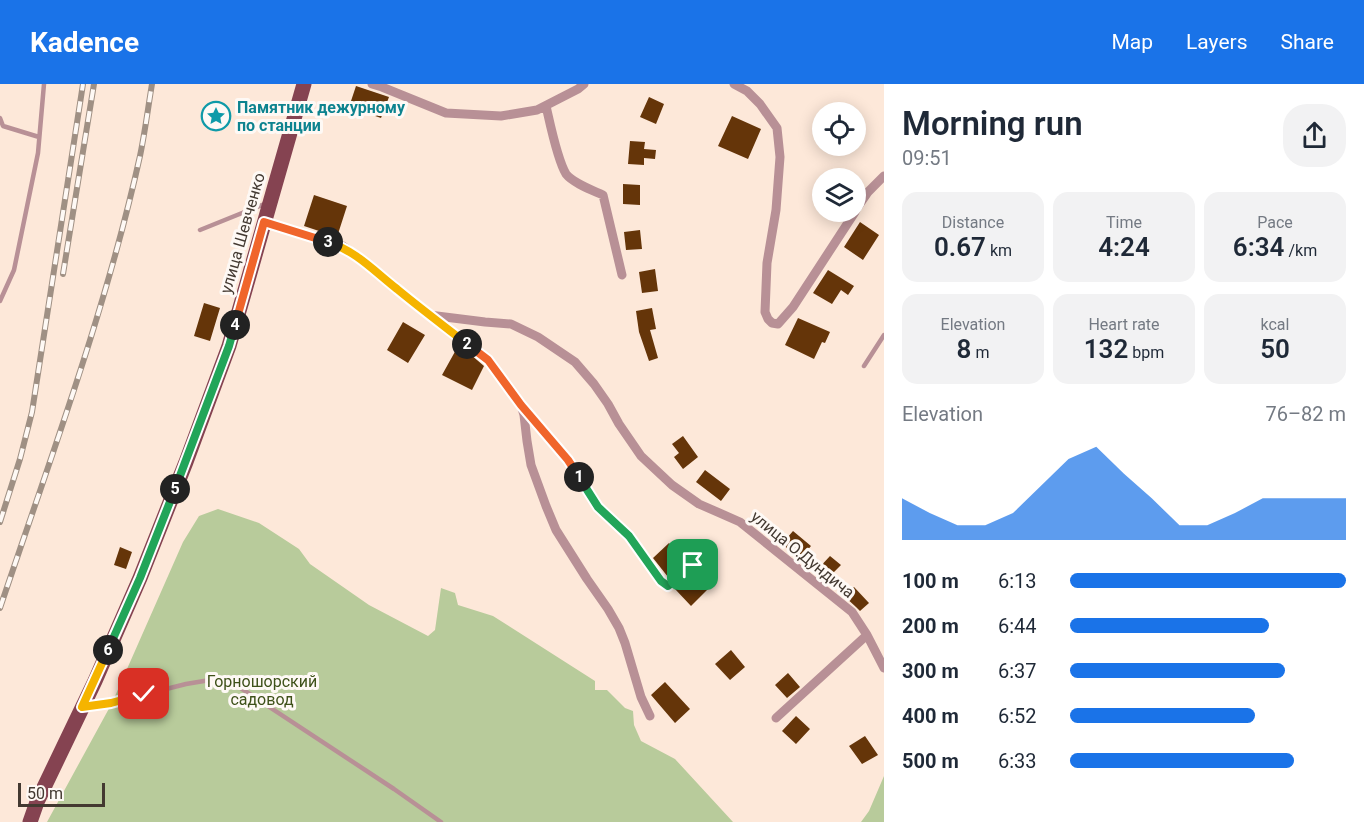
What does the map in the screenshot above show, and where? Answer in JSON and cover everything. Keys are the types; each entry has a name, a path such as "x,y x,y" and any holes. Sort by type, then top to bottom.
{"main road":[{"name":"улица Шевченко","path":"30,822 37,802 140,578 190,452 229,346 304,84"}],"street":[{"path":"372,84 446,113 501,116 537,110 584,84"},
{"path":"392,84 411,99"},
{"path":"734,84 747,91 760,104 777,128 780,157 776,210 767,263 765,312 772,323 778,324 793,307 848,222"},
{"path":"546,106 558,153 567,175 582,186 603,195 622,275"},
{"path":"866,195 884,176"},
{"path":"264,222 343,246 488,360 521,405 568,460 598,507 629,536 661,581 668,586 693,565"},
{"name":"улица О.Дундича","path":"429,315 511,324 538,337 575,362 594,384 641,456 672,485 699,504 740,522 852,612 884,668"},
{"path":"521,405 531,465 546,506 556,530 619,628 641,697 650,716"},
{"path":"776,718 867,635"}],"lane":[{"path":"0,301 14,270 38,153 44,84"},
{"path":"0,118 3,126 39,137"},
{"path":"200,230 270,201"},
{"path":"864,366 884,335"},
{"path":"82,707 111,703 210,680 233,683 441,822"}],"green space":[{"name":"Горношорский садовод","path":"218,509 259,523 299,549 310,564 369,605 428,636 435,630 441,588 455,593 458,605 493,616 595,681 595,690 607,690 625,708 633,711 634,725 641,741 675,759 733,822 47,822 112,703 183,542 199,516"},
{"path":"884,776 884,822 861,822 869,811"}],"building":[{"path":"356,86 389,97 381,118 349,107"},
{"path":"649,97 664,104 656,124 640,117"},
{"path":"732,116 761,129 748,159 718,146"},
{"path":"630,141 645,142 644,149 656,150 655,159 644,158 644,165 628,164"},
{"path":"623,184 640,185 640,205 623,204"},
{"path":"314,195 347,206 337,237 304,226"},
{"path":"860,222 879,235 863,260 844,247"},
{"path":"640,230 642,249 626,250 624,232"},
{"path":"655,269 658,291 642,293 639,272"},
{"path":"828,270 854,286 848,295 841,290 832,304 813,293"},
{"path":"204,303 220,308 210,341 194,336"},
{"path":"652,308 656,329 650,330 658,358 649,361 639,332 636,311"},
{"path":"798,318 830,332 814,359 785,345"},
{"path":"403,322 425,335 408,363 387,350"},
{"path":"457,348 470,354 484,366 472,390 442,375"},
{"path":"683,436 698,457 683,469 674,457 679,453 672,444"},
{"path":"705,470 730,489 721,501 696,482"},
{"path":"793,531 811,546 800,559 782,544"},
{"path":"669,543 686,562 668,577 653,558"},
{"path":"120,547 132,552 126,569 114,565"},
{"path":"830,556 841,565 827,579 817,570"},
{"path":"696,571 711,586 691,606 675,589"},
{"path":"854,587 869,603 860,611 844,596"},
{"path":"731,650 745,667 730,680 715,664"},
{"path":"788,673 800,687 787,698 775,685"},
{"path":"665,682 690,709 675,723 651,695"},
{"path":"796,716 810,729 796,744 782,731"},
{"path":"865,736 878,755 862,764 849,746"}],"railway":[{"path":"0,522 32,412 83,84"},
{"path":"63,274 94,84"},
{"path":"0,608 76,384 111,271 140,156 152,84"}],"place":[{"name":"Памятник дежурному по станции","path":"216,116"}],"route":[{"path":"144,694 111,703 82,707 140,578 186,462 229,346 264,222 343,246 488,360 521,405 568,460 598,507 629,536 661,581 668,586 693,565"}]}
